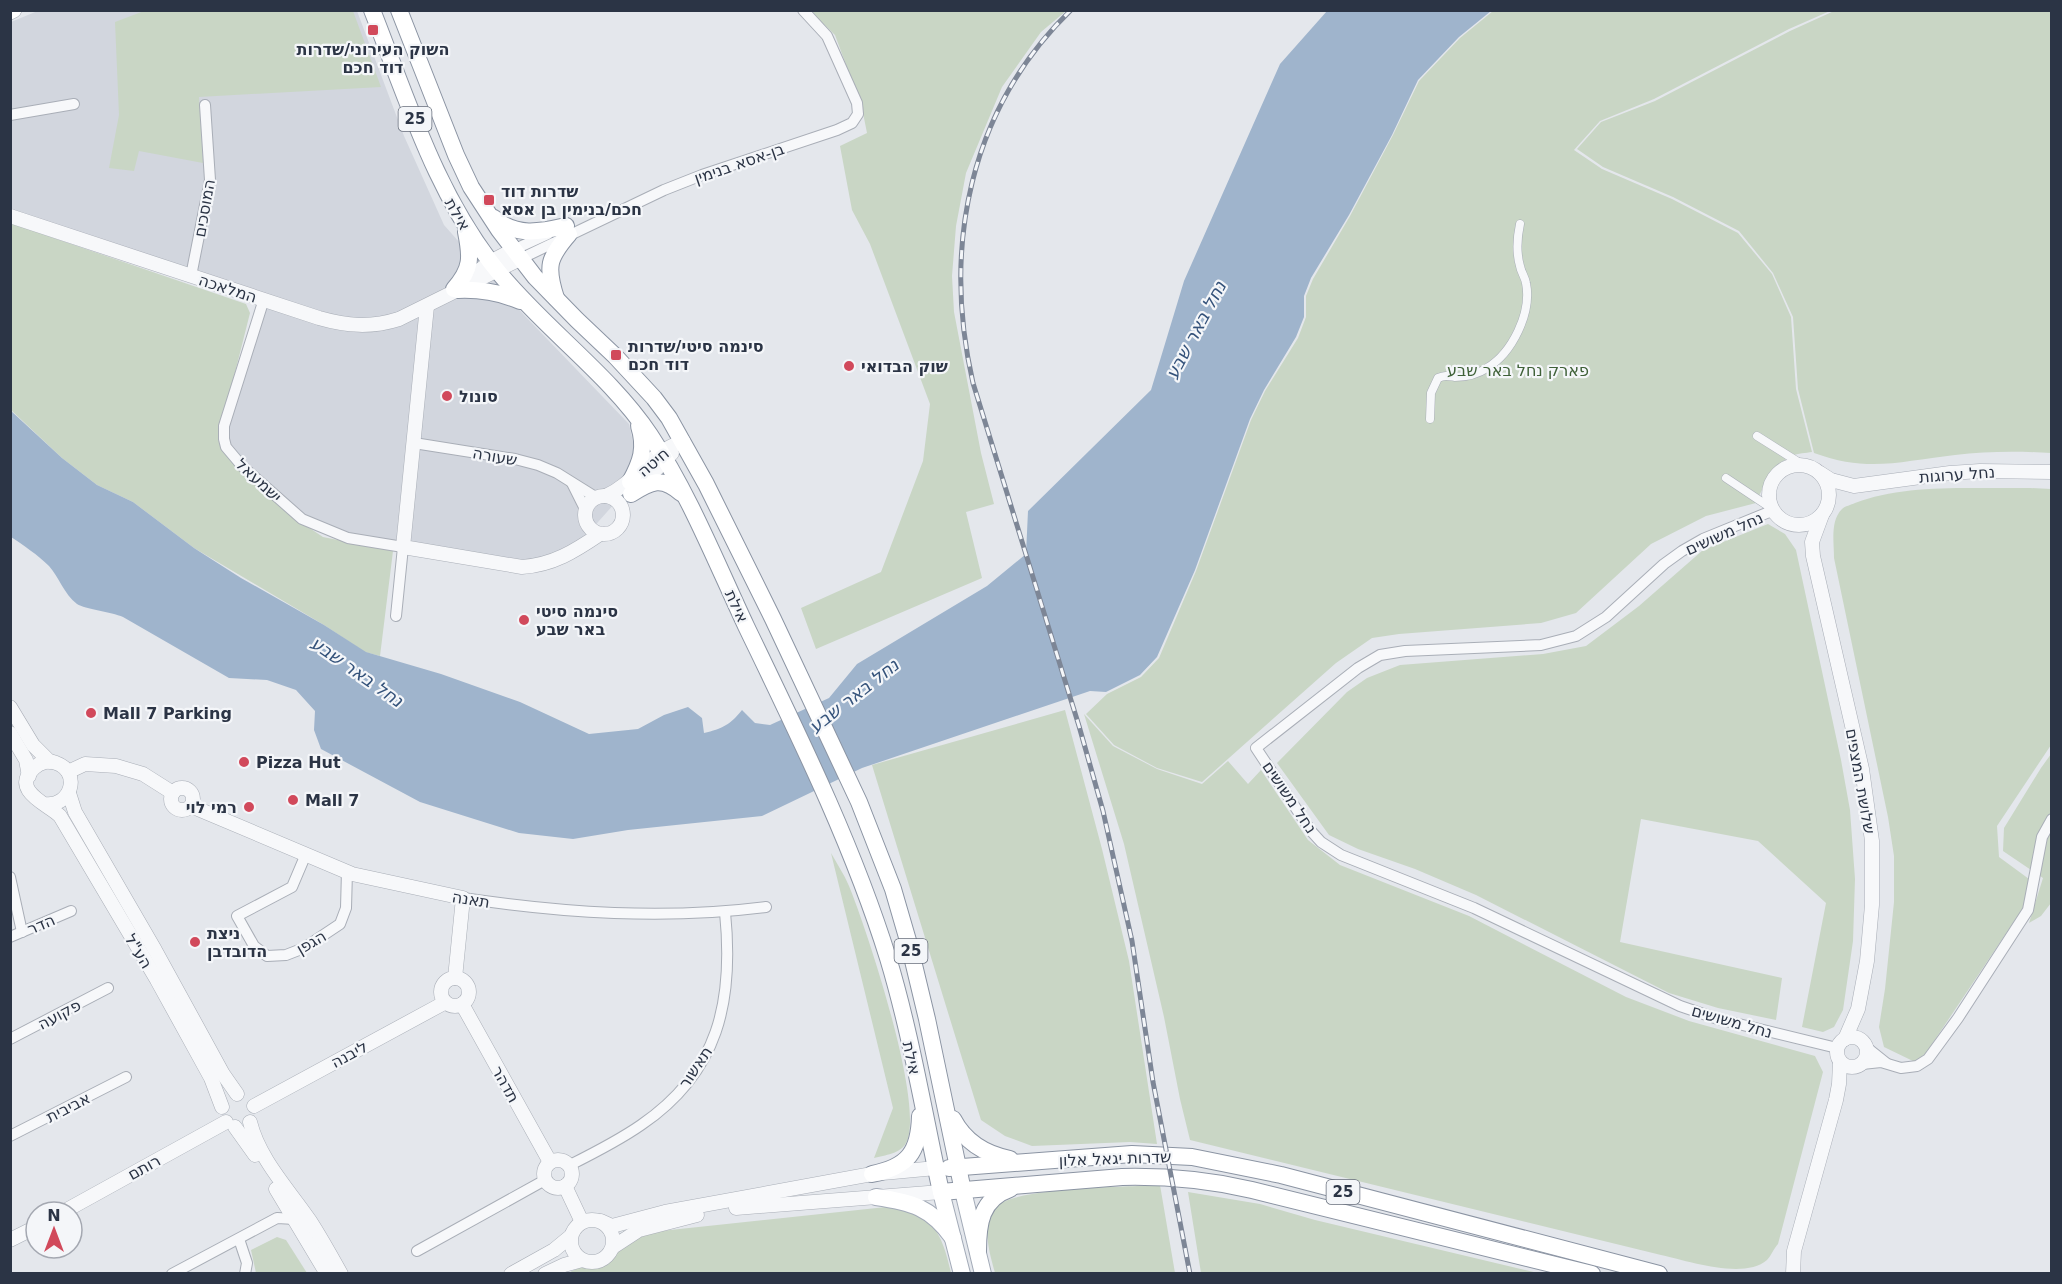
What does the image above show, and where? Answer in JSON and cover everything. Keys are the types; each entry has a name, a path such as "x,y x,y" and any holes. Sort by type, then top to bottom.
{"main road":[{"name":"אילת","path":"372,10 433,165 464,225 526,304 598,373 634,414 663,456 684,495 789,715 858,873 888,960 905,1024 941,1192 962,1274"},
{"name":"אילת","path":"399,10 456,155 471,187 487,212 517,254 556,299 615,356 654,398 683,441 773,619 859,802 884,863 901,915 983,1274"},
{"path":"487,212 499,222 524,232 567,230"},
{"path":"444,297 468,269 470,252 464,225"},
{"path":"556,299 550,282 550,268 553,252 567,230"},
{"path":"444,297 474,290 500,293 526,304"},
{"path":"630,488 643,450 643,439 634,414"},
{"path":"630,488 663,482 673,486 684,495"},
{"path":"872,1174 893,1169 910,1156 915,1147 920,1124 920,1091"},
{"path":"945,1105 959,1130 975,1146 993,1155 1022,1162"},
{"name":"שדרות יגאל אלון","path":"936,1168 1132,1154 1192,1157 1256,1169 1659,1274"},
{"name":"שדרות יגאל אלון","path":"941,1192 1147,1177 1230,1185 1592,1274"},
{"path":"978,1251 978,1230 983,1211 995,1197 1023,1185"},
{"path":"876,1197 902,1201 923,1208 939,1221 953,1238"}],"street":[{"name":"בן-אסא בנימין","path":"494,266 567,230 702,175 852,123 858,114 853,93 827,36 803,10"},
{"path":"10,116 74,104"},
{"name":"המוסכים","path":"191,276 210,180 205,105"},
{"name":"המלאכה","path":"10,216 344,325 377,325 399,319 444,297 494,266"},
{"path":"1430,419 1431,393 1438,378 1445,375 1455,377 1472,375 1486,369 1498,359 1516,334 1527,294 1518,256 1517,240 1520,224"},
{"path":"417,443 424,343 444,297"},
{"path":"396,616 409,492 444,297"},
{"name":"ישמעאל","path":"264,299 224,426 226,447 242,466 302,519 348,538 403,547"},
{"path":"399,319 419,332 424,343"},
{"path":"1726,478 1774,510 1780,518 1789,523 1807,524 1824,512 1829,501 1829,491 1821,473 1803,465 1757,436"},
{"name":"חיטה","path":"403,547 522,567 536,566 562,558 600,534 610,533 618,528 630,488 663,456 683,441"},
{"name":"שעורה","path":"417,443 538,465 602,497"},
{"path":"1774,510 1769,492 1772,483 1785,469 1794,465 1803,465"},
{"name":"נחל ערוגות","path":"1821,473 1842,484 1863,485 1950,473 2052,472"},
{"path":"572,483 592,530 600,534"},
{"name":"נחל ערוגות","path":"1824,512 1841,494 1863,485"},
{"name":"חיטה","path":"562,558 574,548 590,503 630,488"},
{"path":"602,497 618,502 622,510"},
{"name":"נחל משושים","path":"1774,510 1703,539 1682,551 1664,564 1606,617 1576,636 1556,643 1532,646 1405,651 1380,655 1358,668 1257,748 1311,831 1321,842 1341,855 1474,908 1701,1015 1841,1050"},
{"name":"שלושת המצפים","path":"1783,1274 1794,1251 1836,1100 1841,1050 1858,1010 1871,923 1872,841 1862,769 1813,556 1812,543 1815,530 1824,512"},
{"name":"שלושת המצפים","path":"1789,523 1799,531 1813,556"},
{"path":"10,707 33,745 50,762 63,766 68,772 69,793 61,802 44,804 32,796 27,783 26,759 10,733"},
{"path":"28,776 37,765 50,762"},
{"name":"תאנה","path":"68,772 85,764 116,766 143,774 172,793 181,788 190,791 193,797 191,806 347,871 392,884 463,898 595,913 678,914 766,907"},
{"name":"הע\"ל","path":"69,793 75,812 223,1074 237,1094"},
{"name":"הע\"ל","path":"44,804 60,816 151,970 211,1078 222,1107"},
{"path":"1886,1064 1853,1037 1841,1050 1849,1067 1875,1062 1901,1068 1917,1066 1928,1059 1958,1018 2028,910 2042,837 2052,819"},
{"name":"הגפן","path":"306,854 292,887 237,916 254,946 267,956 286,955 304,948 340,924 346,908 347,871"},
{"path":"10,878 22,932"},
{"path":"454,978 463,898"},
{"name":"הדר","path":"10,937 71,911"},
{"name":"תאשור","path":"570,1166 643,1124 668,1104 688,1082 704,1059 716,1033 724,1006 728,977 725,912"},
{"path":"454,978 463,981 468,988 468,997 462,1004 452,1006 444,1003 441,988 446,981 454,978"},
{"name":"פקועה","path":"10,1039 108,988"},
{"name":"ליבנה","path":"254,1106 444,1003"},
{"name":"תדהר","path":"462,1004 550,1162"},
{"name":"שלושת המצפים","path":"1858,1010 1864,1044"},
{"path":"1858,1066 1867,1056 1864,1044"},
{"name":"שלושת המצפים","path":"1836,1100 1844,1082 1858,1066"},
{"name":"אביבית","path":"10,1136 126,1077"},
{"path":"230,1124 246,1125 250,1122 254,1106 248,1097 237,1094 227,1098 222,1107 223,1118 230,1124 285,1202 327,1274"},
{"path":"250,1122 253,1135 272,1167 311,1222 341,1274"},
{"name":"רותם","path":"84,1201 230,1124"},
{"path":"560,1160 570,1166 572,1178 565,1186 554,1187 545,1180 544,1172 550,1162 560,1160"},
{"name":"שדרות יגאל אלון","path":"601,1221 612,1226 665,1212 872,1174 936,1168"},
{"path":"417,1251 545,1180"},
{"path":"565,1186 582,1222"},
{"name":"שדרות יגאל אלון","path":"613,1247 639,1230 693,1215 750,1206 941,1192"},
{"path":"277,1218 285,1202"},
{"path":"172,1274 277,1218 295,1219"},
{"path":"591,1219 601,1221 610,1228 613,1234 613,1247 600,1260 588,1262 582,1260 572,1250 571,1236 574,1229 582,1222 591,1219"},
{"path":"10,1240 24,1233"},
{"path":"511,1274 554,1250 571,1236"},
{"path":"240,1239 247,1263 245,1274"},
{"name":"שלושת המצפים","path":"1793,1274 1794,1251"},
{"path":"545,1274 582,1260"}],"shaded area":[{"path":"40,10 357,11 404,136 444,225 524,315 629,424 635,451 627,479 615,503 582,540 534,564 333,531 294,511 223,446 257,303 11,222 11,22"}],"green space":[{"path":"144,11 353,11 381,87 199,97 203,163 139,151 134,171 109,168 119,115 115,22"},
{"path":"810,11 1066,11 1041,32 1002,87 966,173 956,226 952,276 954,312 981,453 994,504 966,512 982,578 816,649 801,608 881,572 923,461 930,404 870,244 852,210 840,146 867,133 862,108 835,35"},
{"name":"פארק נחל באר שבע","path":"1493,11 1830,11 1789,29 1654,99 1600,121 1574,150 1602,169 1672,199 1738,233 1772,274 1791,317 1796,389 1812,452 1794,455 1779,464 1762,489 1756,503 1706,516 1651,544 1576,613 1541,623 1372,638 1336,663 1202,782 1157,768 1114,745 1086,714 1107,694 1141,677 1159,658 1196,571 1251,420 1265,391 1298,338 1306,317 1306,296 1313,279 1350,216 1419,81 1460,38"},
{"path":"1834,11 2051,11 2051,453 1979,453 1868,464 1852,463 1814,453 1798,389 1793,317 1773,273 1739,231 1673,197 1603,167 1577,149 1601,122 1655,101 1790,31"},
{"path":"10,223 246,304 250,313 218,440 242,473 302,523 323,537 393,551 380,656 365,652 194,548 133,502 97,485 62,458 11,410"},
{"path":"1941,488 2051,489 2051,745 1997,826 1999,857 2029,879 2023,908 1926,1053 1915,1062 1884,1047 1879,1027 1894,902 1894,856 1888,817 1834,558 1834,526 1838,514 1845,507 1896,492"},
{"path":"1768,524 1785,534 1796,550 1850,810 1855,879 1853,941 1843,1010 1834,1027 1823,1032 1802,1027 1826,903 1758,841 1641,819 1620,942 1782,978 1776,1020 1718,1008 1669,993 1476,895 1415,869 1358,849 1329,835 1277,763 1347,692 1367,678 1400,665 1543,654 1586,646 1639,606 1703,550"},
{"path":"1065,710 1129,961 1157,1144 1130,1142 1032,1146 1005,1136 981,1120 872,765"},
{"path":"1084,714 1113,746 1157,769 1202,784 1228,761 1248,784 1261,770 1308,840 1340,865 1469,916 1626,997 1689,1021 1815,1056 1823,1072 1778,1244 1767,1260 1757,1266 1730,1269 1700,1264 1190,1140 1124,844"},
{"path":"2051,754 2051,903 2041,916 2029,923 2043,878 2003,851 2004,828"},
{"path":"831,853 849,886 868,938 891,1016 908,1093 910,1123 906,1143 896,1152 874,1158 893,1108"},
{"path":"1160,1185 1175,1273 995,1273 988,1239 988,1222 996,1207 1007,1200 1048,1192"},
{"path":"1188,1192 1260,1204 1315,1220 1538,1273 1201,1273"},
{"path":"886,1207 914,1213 932,1226 944,1246 951,1273 566,1274 580,1267 606,1263 618,1249 642,1233"},
{"path":"277,1237 286,1240 307,1273 256,1273 251,1250"}],"water":[{"name":"נחל באר שבע","path":"1327,11 1491,11 1459,37 1418,80 1392,135 1349,215 1311,278 1304,296 1304,317 1296,337 1264,390 1250,419 1195,570 1157,657 1140,675 1106,692 1090,691 862,768 762,816 628,830 573,839 519,833 420,802 321,749 314,730 315,711 296,690 267,680 229,678 123,617 77,604 49,566 11,537 10,410 62,458 97,485 133,502 194,548 366,652 441,674 520,702 589,734 638,729 664,715 688,707 702,718 704,733 726,725 742,710 755,723 770,725 829,698 857,664 987,586 1026,554 1028,511 1151,390 1184,281 1280,64"}],"railway":[{"path":"1071,10 1036,49 1008,91 987,136 972,183 963,231 961,281 964,332 973,383 1103,811 1132,941 1153,1082 1190,1274"}],"place":[{"name":"השוק העירוני/שדרות דוד חכם","path":"373,30"},
{"name":"שדרות דוד חכם/בנימין בן אסא","path":"489,200"},
{"name":"סינמה סיטי/שדרות דוד חכם","path":"616,355"},
{"name":"שוק הבדואי","path":"849,366"},
{"name":"סונול","path":"447,396"},
{"name":"סינמה סיטי באר שבע","path":"524,620"},
{"name":"Mall 7 Parking","path":"91,713"},
{"name":"Pizza Hut","path":"244,762"},
{"name":"Mall 7","path":"293,800"},
{"name":"רמי לוי","path":"249,807"},
{"name":"ניצת הדובדבן","path":"195,942"}]}
